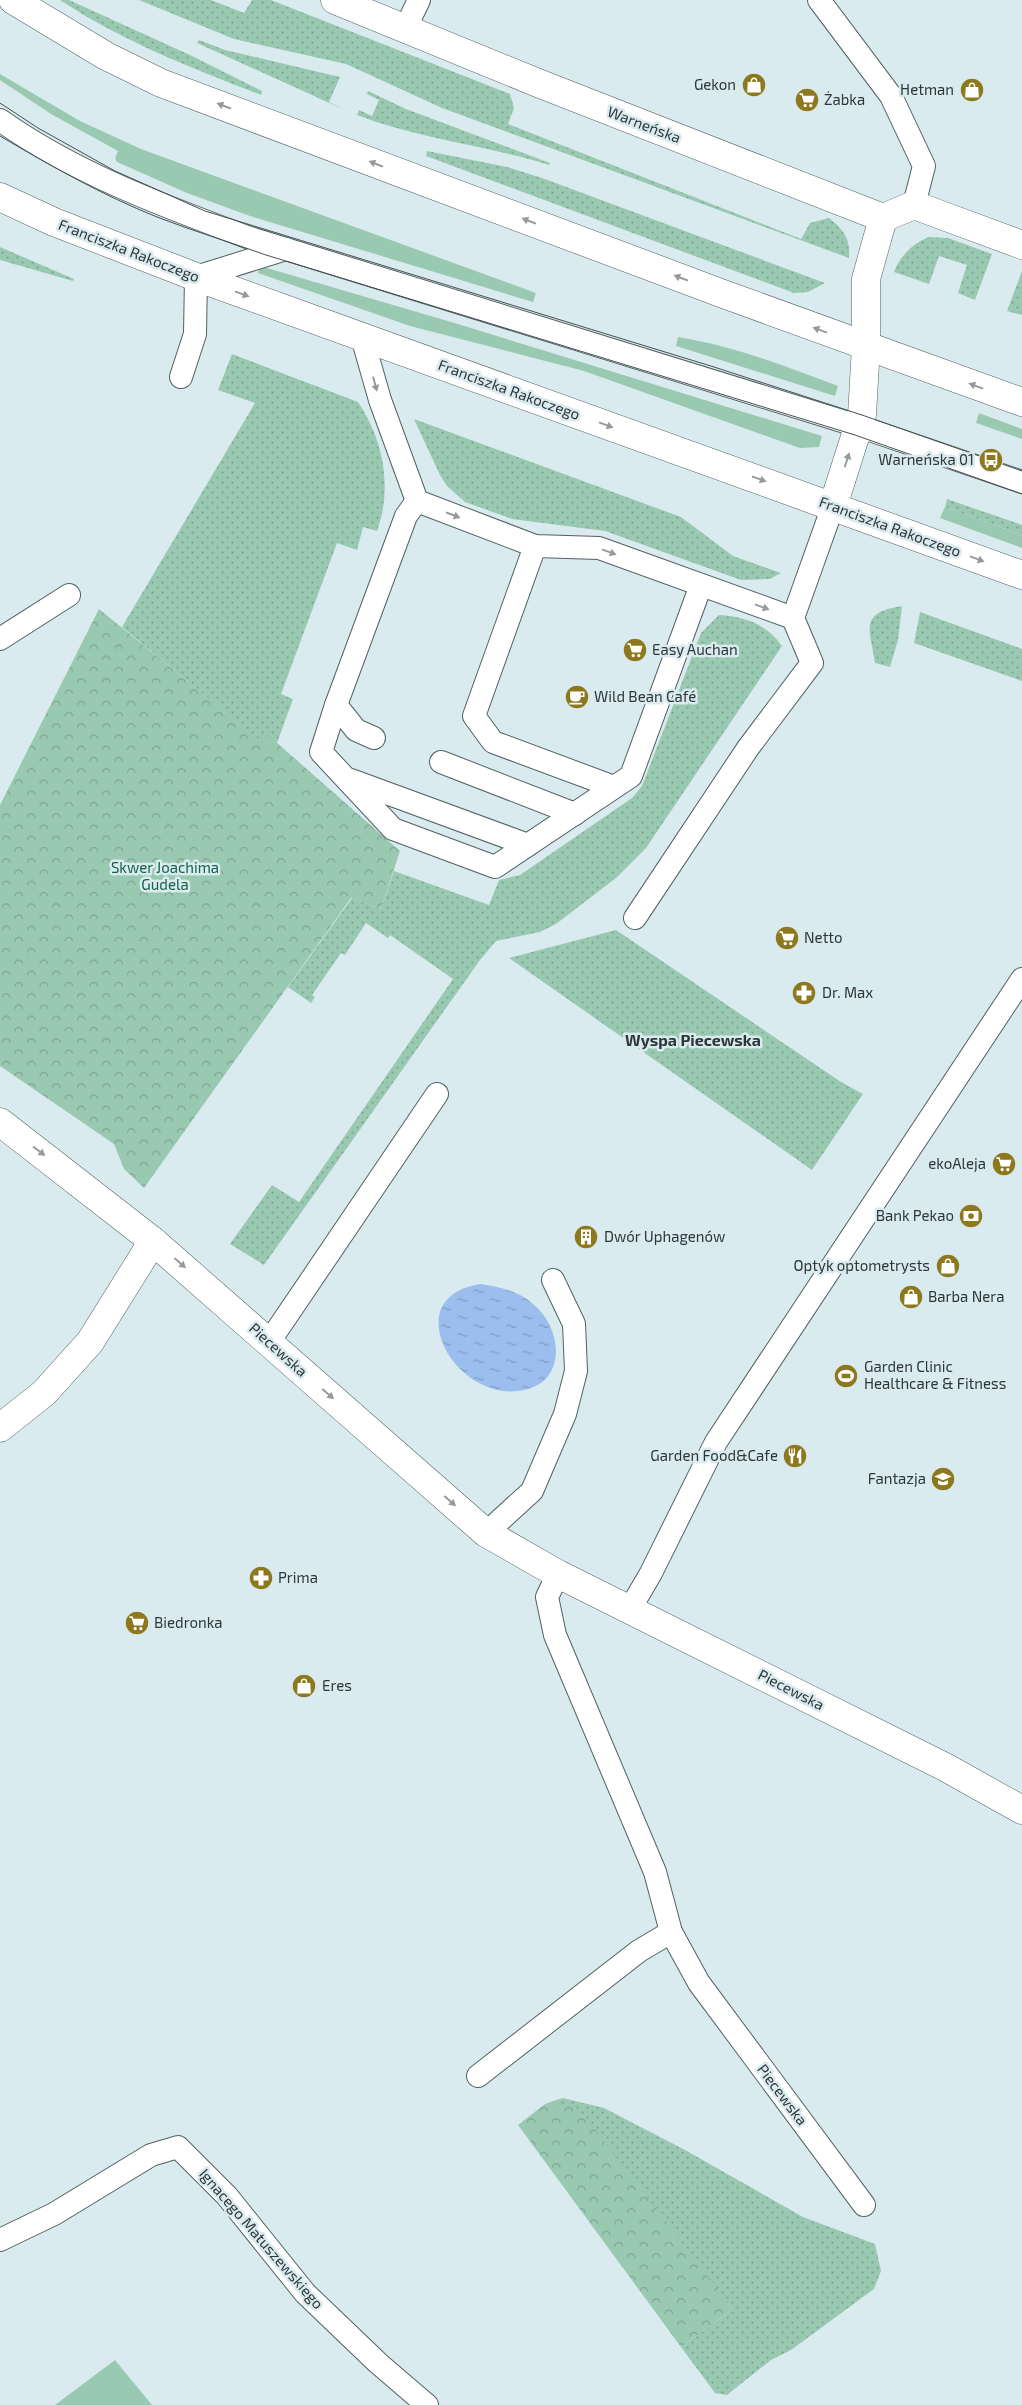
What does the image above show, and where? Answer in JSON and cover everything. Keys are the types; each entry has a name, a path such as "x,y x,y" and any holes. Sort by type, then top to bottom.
{"street":[{"path":"13,0 106,56 161,83 866,346 1022,402"},
{"name":"Warneńska","path":"334,0 538,83 884,218"},
{"name":"Franciszka Rakoczego","path":"0,197 54,222 196,278 1022,575"},
{"path":"832,506 862,415 866,346 866,279 884,218 914,205 1022,245"},
{"name":"Piecewska","path":"0,1122 154,1241 486,1533 558,1574 945,1767 1022,1810"},
{"path":"0,1428 44,1393 90,1342 154,1241"}],"lane":[{"path":"405,29 419,0"},
{"path":"819,0 891,96 908,131 924,166 914,205"},
{"path":"0,120 25,137 94,175 158,204 286,248 858,426 1022,482"},
{"path":"181,377 195,334 196,278 286,248"},
{"path":"362,337 380,400 418,501 535,546 599,548 793,618"},
{"path":"418,501 406,516 336,705 321,752 394,829 496,867 631,776 702,585"},
{"path":"635,918 748,748 812,663 793,618 832,506"},
{"path":"535,546 474,716 493,742 614,787"},
{"path":"0,639 70,595"},
{"path":"336,705 356,730 374,738"},
{"path":"441,762 575,814"},
{"path":"348,779 528,845"},
{"path":"630,1609 651,1573 716,1442 1022,979"},
{"path":"269,1342 437,1094"},
{"path":"486,1533 532,1491 565,1414 576,1371 574,1324 553,1280"},
{"name":"Piecewska","path":"558,1574 547,1597 555,1635 655,1872 671,1932 699,1983 864,2205"},
{"path":"478,2076 639,1952 671,1932"},
{"name":"Ignacego Matuszewskiego","path":"0,2240 54,2214 151,2156 178,2147 227,2196 306,2292 378,2363 426,2405"}],"green space":[{"path":"60,0 69,0 190,55 262,91 261,95 183,64 132,41"},
{"path":"139,0 211,0 244,13 252,0 271,0 510,94 514,108 508,124 801,239 810,223 829,218 845,235 849,245 849,258 442,108 346,64 234,39"},
{"path":"199,40 225,50 340,77 329,102 347,111 197,43"},
{"path":"0,74 80,121 141,149 536,293 533,302 250,216 187,193 117,162 115,158 118,151 51,114 0,80"},
{"path":"368,91 406,109 550,163 549,165 428,136 357,115 359,110 372,116 379,100 367,94"},
{"path":"427,151 507,167 542,178 825,283 808,292 794,293 426,156"},
{"path":"929,237 948,238 992,254 975,300 958,293 967,265 939,256 929,284 894,272 908,251"},
{"path":"0,247 74,279 73,281 0,260"},
{"path":"260,266 458,324 822,436 819,447 800,448 584,371 410,326 258,273"},
{"path":"1022,271 1022,315 1007,311"},
{"path":"678,337 739,351 838,386 835,396 676,346"},
{"path":"232,354 358,402 374,432 383,464 385,481 382,514 377,531 363,527 357,550 337,543 281,694 293,699 277,743 268,736 262,743 122,627 255,403 218,390"},
{"path":"979,413 1022,429 1022,439 976,423"},
{"path":"414,419 681,517 733,556 781,573 770,579 741,580 605,531 512,519 465,502 447,486 440,475"},
{"path":"947,499 1022,525 1022,535 945,507"},
{"path":"945,507 1022,535 1022,548 940,518"},
{"path":"902,606 898,640 890,667 875,663 870,632 873,618 878,613"},
{"name":"Skwer Joachima Gudela","path":"99,609 262,742 268,735 400,851 381,909 351,898 144,1188 124,1169 114,1144 0,1066 0,805"},
{"path":"920,612 1022,649 1022,681 914,643"},
{"path":"719,615 737,617 755,623 770,632 782,646 646,848 616,878 556,924 540,932 496,941 480,960 264,1265 230,1244 272,1185 299,1202 453,979 390,935 388,938 366,923 345,955 341,953 312,995 315,997 311,1003 288,987 352,898 381,909 394,871 489,905 499,880 520,875 632,798 642,786 701,633"},
{"path":"616,930 841,1082 863,1094 812,1170 509,958"},
{"path":"563,2098 604,2108 685,2150 803,2217 875,2244 881,2271 874,2289 791,2350 771,2360 727,2395 715,2393 681,2347 733,2309 553,2101"},
{"path":"553,2101 570,2107 586,2118 733,2309 681,2347 518,2125 545,2104"},
{"path":"115,2360 152,2405 55,2405"}],"water":[{"path":"481,1284 502,1288 521,1296 543,1314 550,1326 556,1352 554,1365 548,1376 538,1385 524,1390 499,1390 476,1381 457,1366 444,1347 439,1327 442,1308 455,1293"}],"tram line":[{"path":"0,103 38,128 115,171 205,211 714,367 862,415 1022,471"},
{"path":"0,136 97,190 184,227 266,255 855,435 1022,494"}],"place":[{"name":"Gekon","path":"754,85"},
{"name":"Hetman","path":"972,90"},
{"name":"Żabka","path":"807,100"},
{"name":"Warneńska 01","path":"991,460"},
{"name":"Easy Auchan","path":"635,650"},
{"name":"Wild Bean Café","path":"577,697"},
{"name":"Netto","path":"787,938"},
{"name":"Dr. Max","path":"804,993"},
{"name":"ekoAleja","path":"1004,1164"},
{"name":"Bank Pekao","path":"971,1216"},
{"name":"Dwór Uphagenów","path":"586,1237"},
{"name":"Optyk optometrysts","path":"948,1266"},
{"name":"Barba Nera","path":"911,1297"},
{"name":"Garden Clinic Healthcare & Fitness","path":"846,1376"},
{"name":"Garden Food&Cafe","path":"795,1456"},
{"name":"Fantazja","path":"943,1479"},
{"name":"Prima","path":"261,1578"},
{"name":"Biedronka","path":"137,1623"},
{"name":"Eres","path":"304,1686"}],"district":[{"name":"Wyspa Piecewska","path":"693,1040"}]}
